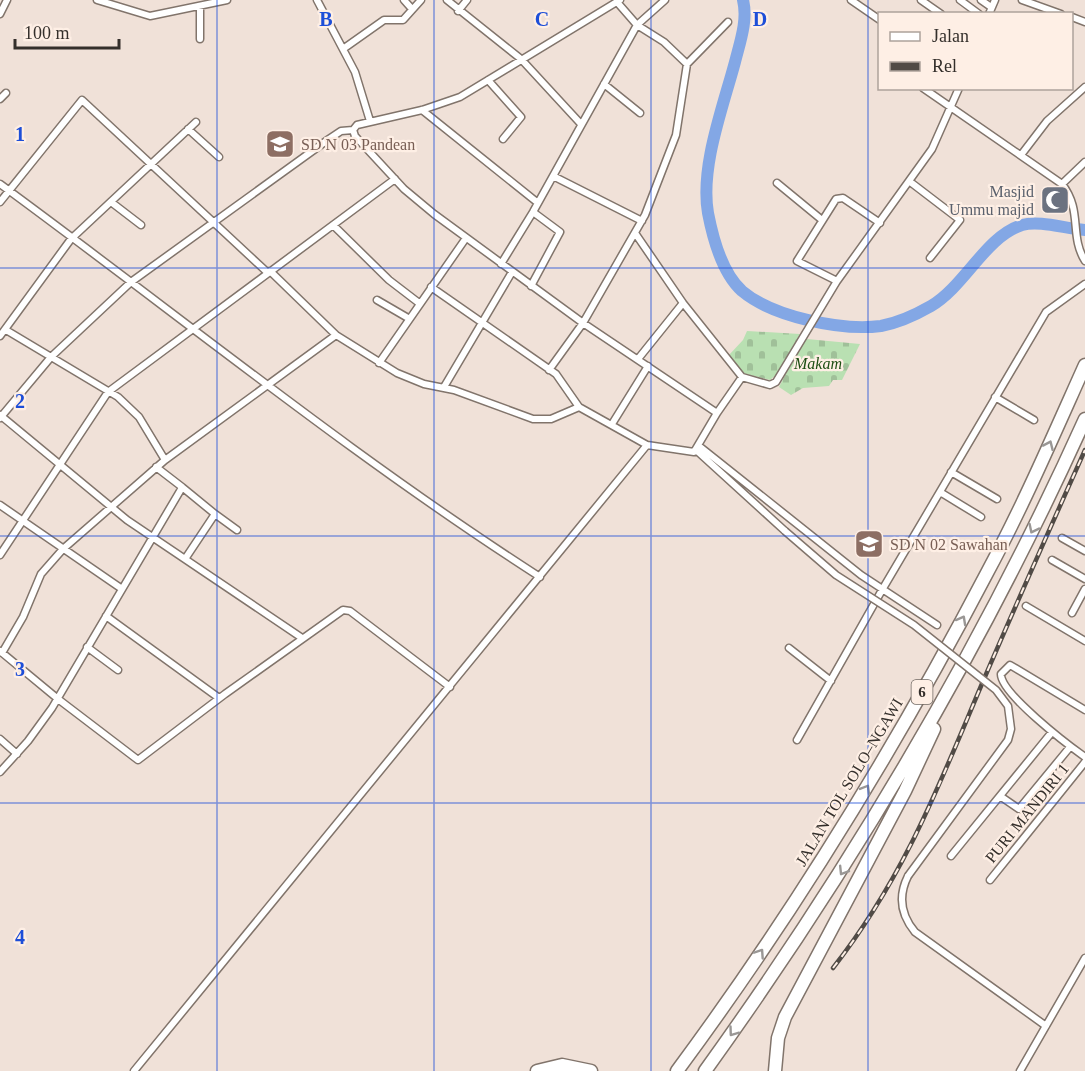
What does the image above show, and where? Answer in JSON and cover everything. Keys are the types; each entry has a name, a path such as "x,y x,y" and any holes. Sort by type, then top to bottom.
{"highway":[{"name":"JALAN TOL SOLO–NGAWI","path":"677,1071 728,1002 846,822 924,689 989,569 1085,365"},
{"name":"6","path":"705,1071 841,873 948,694 1013,572 1085,419"},
{"path":"775,1071 778,1038 785,1017 928,746 948,694"},
{"path":"668,1071 719,1008 728,1002"},
{"path":"537,1071 561,1065 591,1071"}],"street":[{"path":"0,14 7,0"},
{"path":"97,0 150,16 227,0"},
{"path":"317,0 355,72 370,121"},
{"path":"404,0 412,9"},
{"path":"343,49 384,20 403,20 421,0"},
{"path":"447,0 521,59 580,123"},
{"path":"458,11 466,0"},
{"path":"501,264 554,176 580,123 637,25 665,0"},
{"path":"851,0 878,19"},
{"path":"921,0 938,12"},
{"path":"960,0 976,12"},
{"path":"981,0 990,10 995,0"},
{"path":"1022,0 1055,12"},
{"path":"353,130 357,125 422,110 460,97 619,1 637,25 664,42 687,64"},
{"path":"200,6 200,39"},
{"path":"549,370 584,323 642,221 676,135 687,64 728,22"},
{"path":"488,80 521,117 503,139"},
{"path":"604,84 640,112"},
{"path":"1021,155 1047,121 1085,87"},
{"path":"926,90 1062,184 1075,204 1077,240 1085,261"},
{"path":"635,233 683,303 742,377 770,385 774,384 837,281 932,149 958,90"},
{"path":"0,99 6,93"},
{"path":"0,202 82,100 336,335 379,363 424,384 444,387 533,419 551,419 579,407"},
{"path":"422,110 538,204"},
{"path":"0,336 72,239 196,122"},
{"path":"188,129 219,157"},
{"path":"302,638 153,538 0,416 51,357 131,282 328,139 344,130 353,130 414,199 584,323 717,413"},
{"path":"1062,184 1085,162"},
{"path":"554,176 642,221"},
{"path":"0,555 108,392 395,179"},
{"path":"909,181 960,220 930,258"},
{"path":"777,183 822,220"},
{"path":"0,184 194,328 266,385 484,541 540,577"},
{"path":"837,281 797,261 822,220 840,197 880,223"},
{"path":"111,202 141,225"},
{"path":"531,285 560,231 533,212"},
{"path":"333,225 389,280 419,303"},
{"path":"379,363 408,318 466,238"},
{"path":"444,387 513,272"},
{"path":"797,740 882,590 1046,312 1085,284"},
{"path":"431,287 561,379 579,407 647,445 698,448 882,590 937,625"},
{"path":"377,300 408,318"},
{"path":"638,359 683,303"},
{"path":"6,330 118,397 139,417 165,460"},
{"path":"336,335 156,467 110,505 63,549 41,574 23,616 1,652 138,760 219,698 341,611 348,610 450,687"},
{"path":"612,424 648,366"},
{"path":"698,448 717,413 742,377"},
{"path":"995,397 1034,420"},
{"path":"134,1071 647,445"},
{"path":"698,448 785,531 836,575 914,625 996,690 1008,706 1011,729 1005,746 908,876 903,885 902,903 905,917 915,932 1046,1026"},
{"path":"156,467 237,530"},
{"path":"951,472 997,499"},
{"path":"0,772 17,754 58,699 182,487"},
{"path":"940,492 981,517"},
{"path":"0,505 122,589"},
{"path":"185,559 215,514"},
{"path":"1062,538 1085,551"},
{"path":"1052,560 1085,579"},
{"path":"1072,613 1085,589"},
{"path":"1078,602 1085,607"},
{"path":"1026,606 1085,640"},
{"path":"106,616 219,698"},
{"path":"87,647 118,670"},
{"path":"789,648 831,681"},
{"path":"1085,710 1007,666 1001,674 1003,683 1052,732 1085,757"},
{"path":"951,856 1052,732"},
{"path":"0,739 17,754"},
{"path":"1000,796 1017,809 1070,747"},
{"name":"PURI MANDIRI 1","path":"990,880 1085,762"},
{"path":"1020,1071 1085,958"}],"green space":[{"name":"Makam","path":"747,331 800,334 777,374 770,380 743,373 729,355 743,340"},
{"name":"Makam","path":"807,339 860,344 842,380 833,380 829,386 803,388 791,395 779,387 799,348"}],"waterway":[{"path":"743,0 745,15 743,31 714,137 706,195 708,213 719,255 735,284 755,300 789,315 808,320 847,326 881,326 894,323 931,306 954,286 997,239 1009,231 1029,224 1085,230"}],"railway":[{"path":"833,968 881,899 919,829 1085,450"}],"place":[{"name":"SD N 03 Pandean","path":"280,144"},
{"name":"Masjid Ummu majid","path":"1055,200"},
{"name":"SD N 02 Sawahan","path":"869,544"}]}
